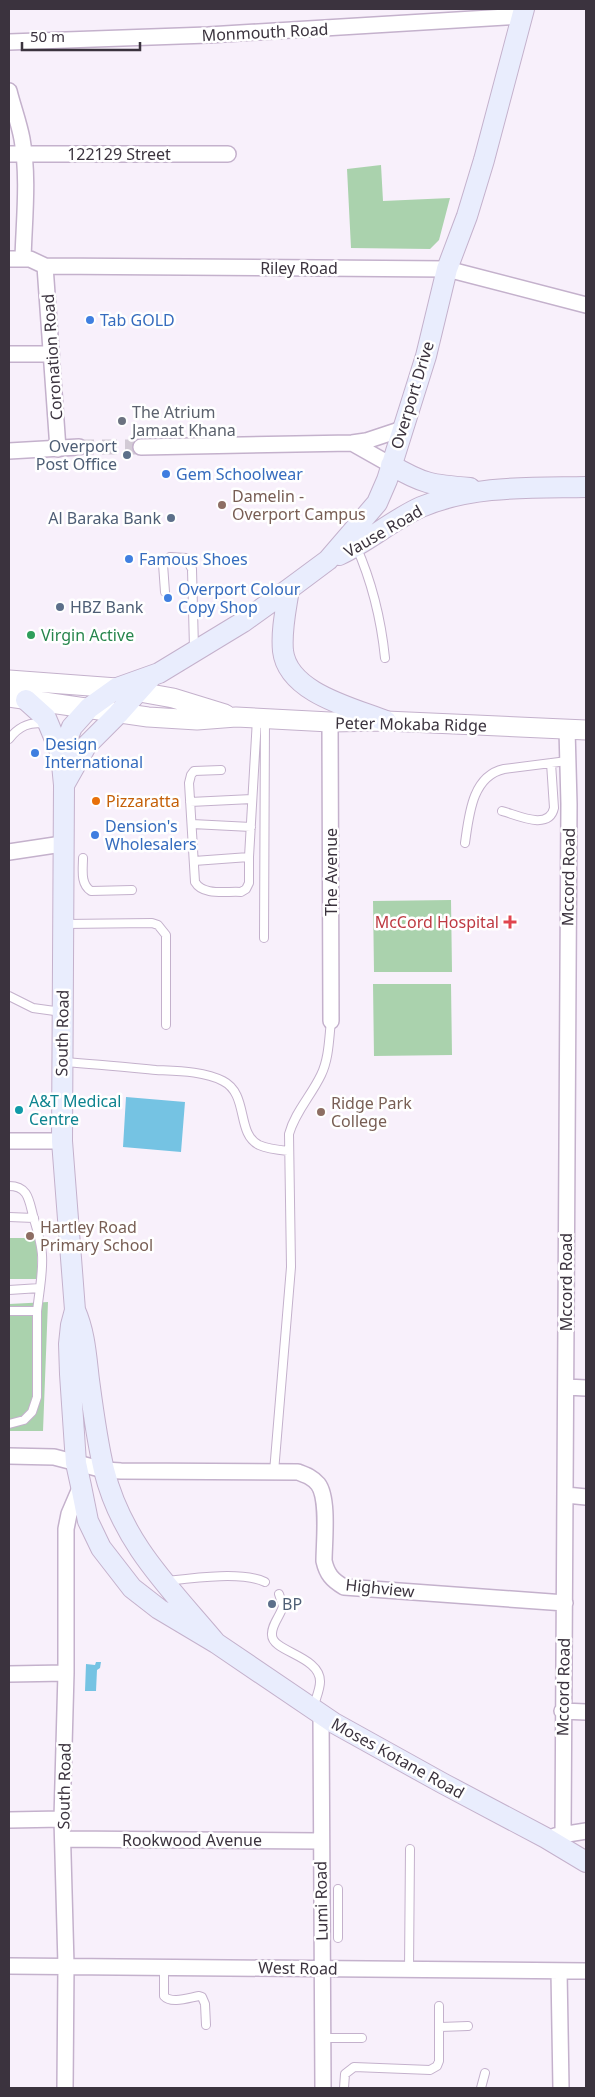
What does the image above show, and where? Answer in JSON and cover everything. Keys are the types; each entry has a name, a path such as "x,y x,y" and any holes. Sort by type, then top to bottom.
{"main road":[{"name":"Overport Drive","path":"89,708 117,688 144,684 243,622 328,560 377,503 387,480 426,356 447,269 467,216 484,160 523,12"},
{"path":"391,465 412,478 435,486 487,490"},
{"name":"Vause Road","path":"328,560 356,546 398,519 423,507 487,490 586,487"},
{"path":"289,589 284,617 283,653 293,674 302,684 314,691 386,722"},
{"name":"South Road","path":"64,786 86,746 118,714 144,684"},
{"path":"17,698 42,713 61,754"},
{"name":"South Road","path":"89,708 72,727 61,754 64,786 62,844 62,1141 76,1310 83,1328 86,1344 93,1406 104,1470"},
{"name":"South Road","path":"76,1310 71,1325 69,1344 76,1463"},
{"name":"Moses Kotane Road","path":"76,1463 88,1521 101,1548 132,1588 159,1609 216,1643 317,1712 444,1784 554,1836 586,1862"},
{"name":"Moses Kotane Road","path":"104,1470 120,1518 136,1546 162,1582 216,1643"}],"street":[{"name":"Monmouth Road","path":"9,42 208,35 523,12"},
{"path":"9,91 22,139 16,154 25,193 16,259"},
{"name":"122129 Street","path":"16,154 228,154"},
{"name":"Riley Road","path":"16,259 36,261 45,266 447,269 586,304"},
{"name":"Coronation Road","path":"45,266 58,448"},
{"path":"9,354 51,354"},
{"path":"141,447 352,443 402,429"},
{"path":"352,443 391,465"},
{"path":"9,451 79,448"},
{"path":"9,680 117,688"},
{"name":"Peter Mokaba Ridge","path":"144,684 172,698 236,717"},
{"name":"Peter Mokaba Ridge","path":"17,698 118,714 197,720 236,717 330,722 386,722 586,730"},
{"name":"The Avenue","path":"330,722 331,1021"},
{"name":"Mccord Road","path":"554,1836 562,1711 565,1603 569,814 567,729"},
{"path":"9,852 62,844"},
{"path":"9,1141 62,1141"},
{"path":"566,1387 586,1388"},
{"name":"Highview","path":"9,1456 54,1457 104,1470 298,1472 310,1476 319,1486 323,1498 324,1561 327,1571 334,1582 344,1587 565,1603"},
{"name":"South Road","path":"64,2088 66,1965 62,1819 66,1673 66,1529 69,1514 81,1486"},
{"path":"566,1494 586,1497"},
{"path":"9,1674 66,1673"},
{"path":"562,1711 586,1712"},
{"name":"Lumi Road","path":"317,1712 322,1968 322,2088"},
{"path":"9,1820 62,1819"},
{"path":"554,1836 586,1831"},
{"name":"Rookwood Avenue","path":"63,1839 320,1840"},
{"name":"West Road","path":"9,1966 586,1970"},
{"path":"559,1971 561,2088"}],"lane":[{"path":"356,546 371,584 382,628 385,658"},
{"path":"165,592 164,561 170,556 186,558 192,569 194,651"},
{"path":"221,770 194,771 190,775 195,882 198,887 207,891 241,892 246,890 250,882 249,857 252,798 261,719"},
{"path":"261,719 264,938"},
{"path":"9,739 14,732 30,723 49,725"},
{"path":"465,843 472,804 484,779 494,771 567,761"},
{"path":"502,811 539,821 549,819 554,808 551,763"},
{"path":"190,802 252,798"},
{"path":"192,824 251,826"},
{"path":"194,861 249,857"},
{"path":"82,858 83,879 91,891 132,890"},
{"path":"62,924 152,923 158,925 166,935 166,1025"},
{"path":"9,996 33,1008 62,1012"},
{"path":"274,1472 291,1267 289,1134 293,1122 322,1074 331,1021"},
{"path":"61,1062 188,1072 224,1081 232,1087 238,1096 244,1122 252,1139 258,1145 289,1151"},
{"path":"9,1186 20,1188 28,1194 40,1233 44,1258 37,1311 37,1397 32,1412 24,1420 9,1424"},
{"path":"9,1218 34,1218"},
{"path":"9,1290 40,1288"},
{"path":"9,1311 37,1311"},
{"path":"162,1582 219,1577 265,1582"},
{"path":"279,1594 283,1606 271,1633 273,1639 288,1651 313,1666 318,1672 320,1681 317,1712"},
{"path":"409,1970 410,1849"},
{"path":"338,1889 338,1938"},
{"path":"321,1911 338,1910"},
{"path":"164,1967 164,1996 172,2000 202,1997 205,2004 206,2025"},
{"path":"344,2088 345,2074 354,2067 434,2069 438,2061 439,2006"},
{"path":"440,2027 468,2026"},
{"path":"322,2038 362,2038"},
{"path":"481,2088 485,2073"}],"green space":[{"path":"381,165 383,201 450,198 439,240 430,249 351,248 347,169"},
{"path":"451,900 452,972 374,972 373,901"},
{"path":"373,984 451,984 452,1055 374,1056"},
{"path":"9,1238 37,1238 37,1279 9,1279"},
{"path":"48,1302 43,1431 9,1431 9,1304"}],"water":[{"path":"126,1097 185,1102 181,1152 123,1147"},
{"path":"96,1662 101,1662 100,1668 97,1670 96,1691 85,1691 86,1664 95,1665"}],"tunnel":[{"path":"79,447 141,447"}],"place":[{"name":"Tab GOLD","path":"90,320"},
{"name":"The Atrium Jamaat Khana","path":"122,421"},
{"name":"Overport Post Office","path":"127,455"},
{"name":"Gem Schoolwear","path":"166,474"},
{"name":"Damelin - Overport Campus","path":"222,505"},
{"name":"Al Baraka Bank","path":"171,518"},
{"name":"Famous Shoes","path":"129,559"},
{"name":"Overport Colour Copy Shop","path":"168,598"},
{"name":"HBZ Bank","path":"60,607"},
{"name":"Virgin Active","path":"31,635"},
{"name":"Design International","path":"35,753"},
{"name":"Pizzaratta","path":"96,801"},
{"name":"Dension's Wholesalers","path":"95,835"},
{"name":"McCord Hospital","path":"510,922"},
{"name":"A&T Medical Centre","path":"19,1110"},
{"name":"Ridge Park College","path":"321,1112"},
{"name":"Hartley Road Primary School","path":"30,1236"},
{"name":"BP","path":"272,1604"}]}
